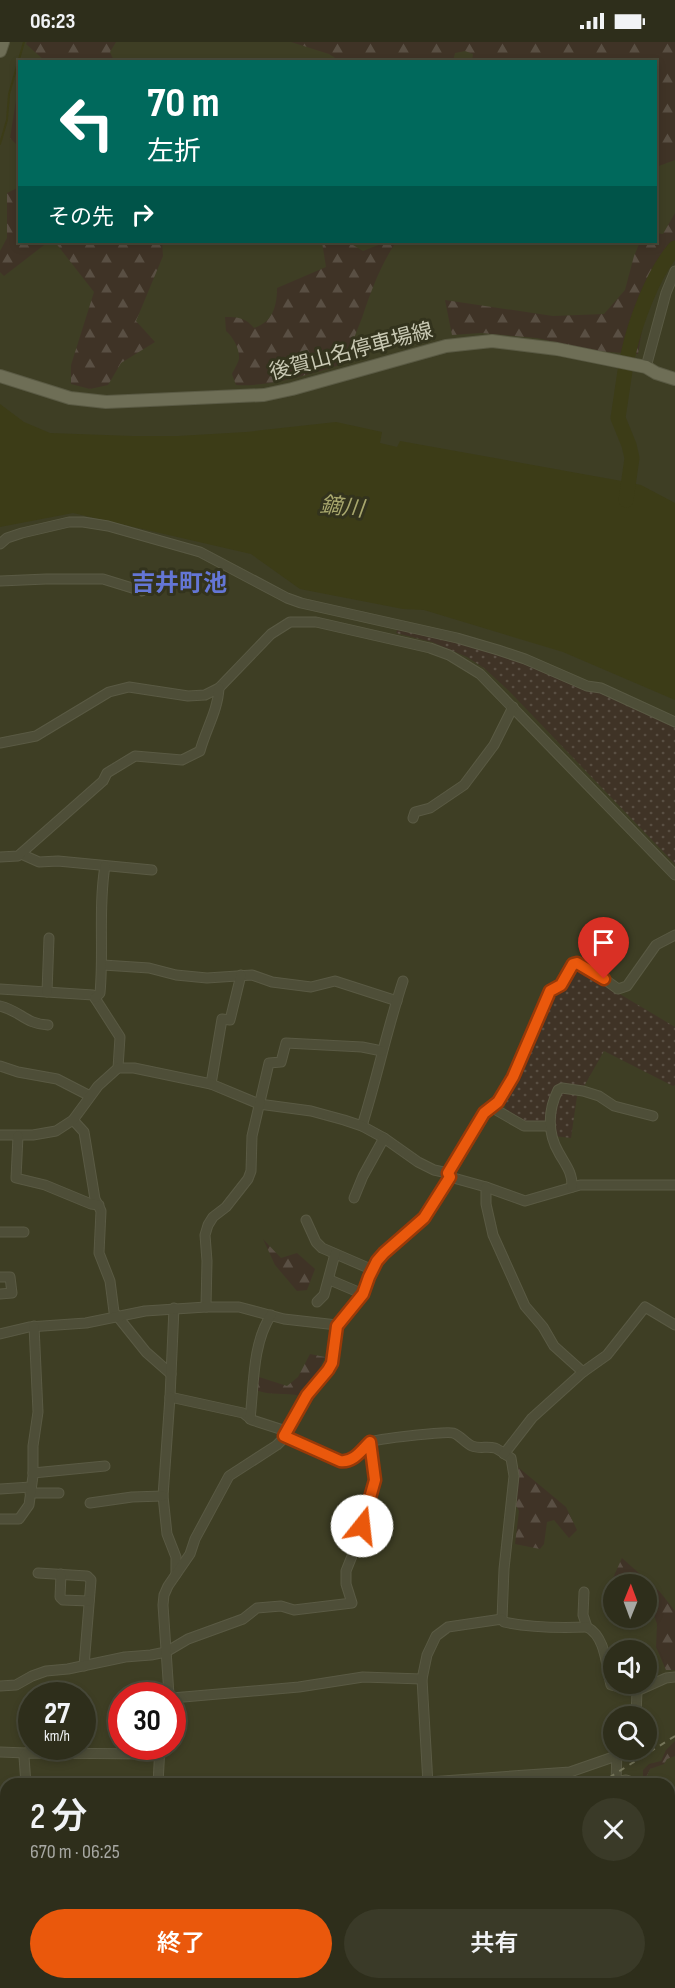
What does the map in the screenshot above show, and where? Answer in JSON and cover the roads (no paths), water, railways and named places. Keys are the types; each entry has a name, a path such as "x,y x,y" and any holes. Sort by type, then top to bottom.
{"main road":[{"path":"0,51 3,42"},
{"name":"後賀山名停車場線","path":"0,376 70,398 106,402 264,394 292,389 446,346 492,341 557,350 646,367 675,379"}],"street":[{"path":"646,367 666,292 675,272"},
{"path":"0,544 7,538 22,533 69,522 108,526 200,552 287,598 301,603 457,638 525,658 587,686 612,692 675,722"},
{"path":"0,581 103,579 142,591"},
{"path":"0,743 36,736 109,692 129,687 188,696 205,695 219,688 271,634 290,622 316,622 430,648 449,655 480,674 675,875"},
{"path":"0,857 21,854 103,781 107,773 126,760 135,756 182,760 200,751 218,702 219,688"},
{"path":"413,818 416,812 430,808 464,785 494,745 513,707"},
{"path":"21,854 39,862 58,861 152,870"},
{"path":"95,998 100,993 103,965 102,886 105,866"},
{"path":"169,1682 164,1595 190,1554 195,1539 229,1476 277,1445 307,1395 328,1370 332,1363 337,1326 363,1294 369,1277 384,1253 424,1218 484,1113 498,1102 513,1077 550,991 561,985 573,964 577,963 593,970 618,989 627,986 656,945 675,935"},
{"path":"47,992 49,938"},
{"path":"103,965 149,968 186,976 222,978 252,975 273,982 311,987 329,982 341,982 397,1001"},
{"path":"211,1084 222,1019 230,1020 241,975"},
{"path":"362,1126 403,981"},
{"path":"0,989 93,995 120,1037 118,1068"},
{"path":"0,1006 15,1011 29,1022 48,1024"},
{"path":"206,1307 205,1235 213,1217 226,1207 248,1179 251,1171 252,1136 269,1063 281,1062 286,1043 362,1047 382,1051"},
{"path":"0,1066 18,1072 57,1079 90,1096"},
{"path":"0,1135 18,1136 56,1131 73,1120 98,1086 118,1068 134,1068 211,1084 259,1104 328,1115 362,1126 434,1170 525,1200 580,1185 675,1185"},
{"path":"572,1187 570,1171 557,1150 549,1126 558,1090 562,1088 584,1091 599,1096 614,1106 653,1116"},
{"path":"491,1107 515,1123 524,1126 549,1126"},
{"path":"73,1120 84,1132 95,1199 99,1205 101,1217 99,1248 109,1275 112,1304 117,1316 146,1352 171,1374"},
{"path":"18,1136 16,1178 45,1185 91,1204 99,1205"},
{"path":"354,1198 384,1138"},
{"path":"486,1187 486,1204 493,1235 525,1306 543,1327 554,1346 583,1372"},
{"path":"306,1220 316,1242 322,1248 373,1270"},
{"path":"0,1233 24,1232"},
{"path":"317,1302 324,1295 330,1280 335,1254"},
{"path":"0,1277 10,1277 12,1293 0,1294"},
{"path":"330,1280 363,1294"},
{"path":"0,1334 34,1326 86,1323 145,1311 206,1307 239,1307 271,1316 337,1326"},
{"path":"504,1454 532,1418 583,1372 607,1355 645,1307 675,1325"},
{"path":"174,1308 163,1496 167,1534 176,1557 176,1574"},
{"path":"250,1419 257,1356 265,1325 271,1316"},
{"path":"0,1520 19,1519 29,1505 38,1412 34,1326"},
{"path":"170,1397 235,1411 340,1461 346,1462 353,1459 370,1442 398,1437 454,1433 472,1446 494,1448 510,1458 514,1476 504,1569 502,1619"},
{"path":"0,1686 16,1685 39,1673 166,1652 188,1639 243,1619 256,1608 281,1606 294,1610 352,1603 346,1584 346,1570 358,1541 375,1480 370,1442"},
{"path":"33,1473 105,1466"},
{"path":"0,1489 59,1493"},
{"path":"90,1503 132,1497 163,1496"},
{"path":"38,1573 87,1576 91,1580 84,1666"},
{"path":"61,1574 60,1597 63,1600 89,1601"},
{"path":"584,1592 583,1615 587,1627"},
{"path":"428,1778 422,1679 427,1655 441,1631 454,1625 502,1619 504,1622 518,1625 587,1627 595,1631 603,1653"},
{"path":"186,1695 299,1687 363,1677 422,1679"},
{"path":"657,1682 675,1677"},
{"path":"0,1752 18,1753"},
{"path":"493,1778 570,1772 603,1758"},
{"path":"24,1760 26,1778"},
{"path":"158,1778 159,1760"},
{"path":"616,1778 617,1760"}],"water":[{"name":"鏑川","path":"0,404 24,422 50,433 178,436 246,432 336,422 382,432 380,443 397,447 400,441 641,485 675,503 675,700 563,652 424,610 403,609 300,589 251,554 73,513 0,527"}],"waterway":[{"path":"19,60 24,42"},
{"path":"0,144 7,120 9,94 18,63"},
{"path":"628,355 635,328 652,284 675,248"},
{"path":"625,371 618,418 632,458 626,500"}],"railway":[{"path":"608,1778 675,1736"}],"district":[{"name":"吉井町池","path":"179,583"}]}
